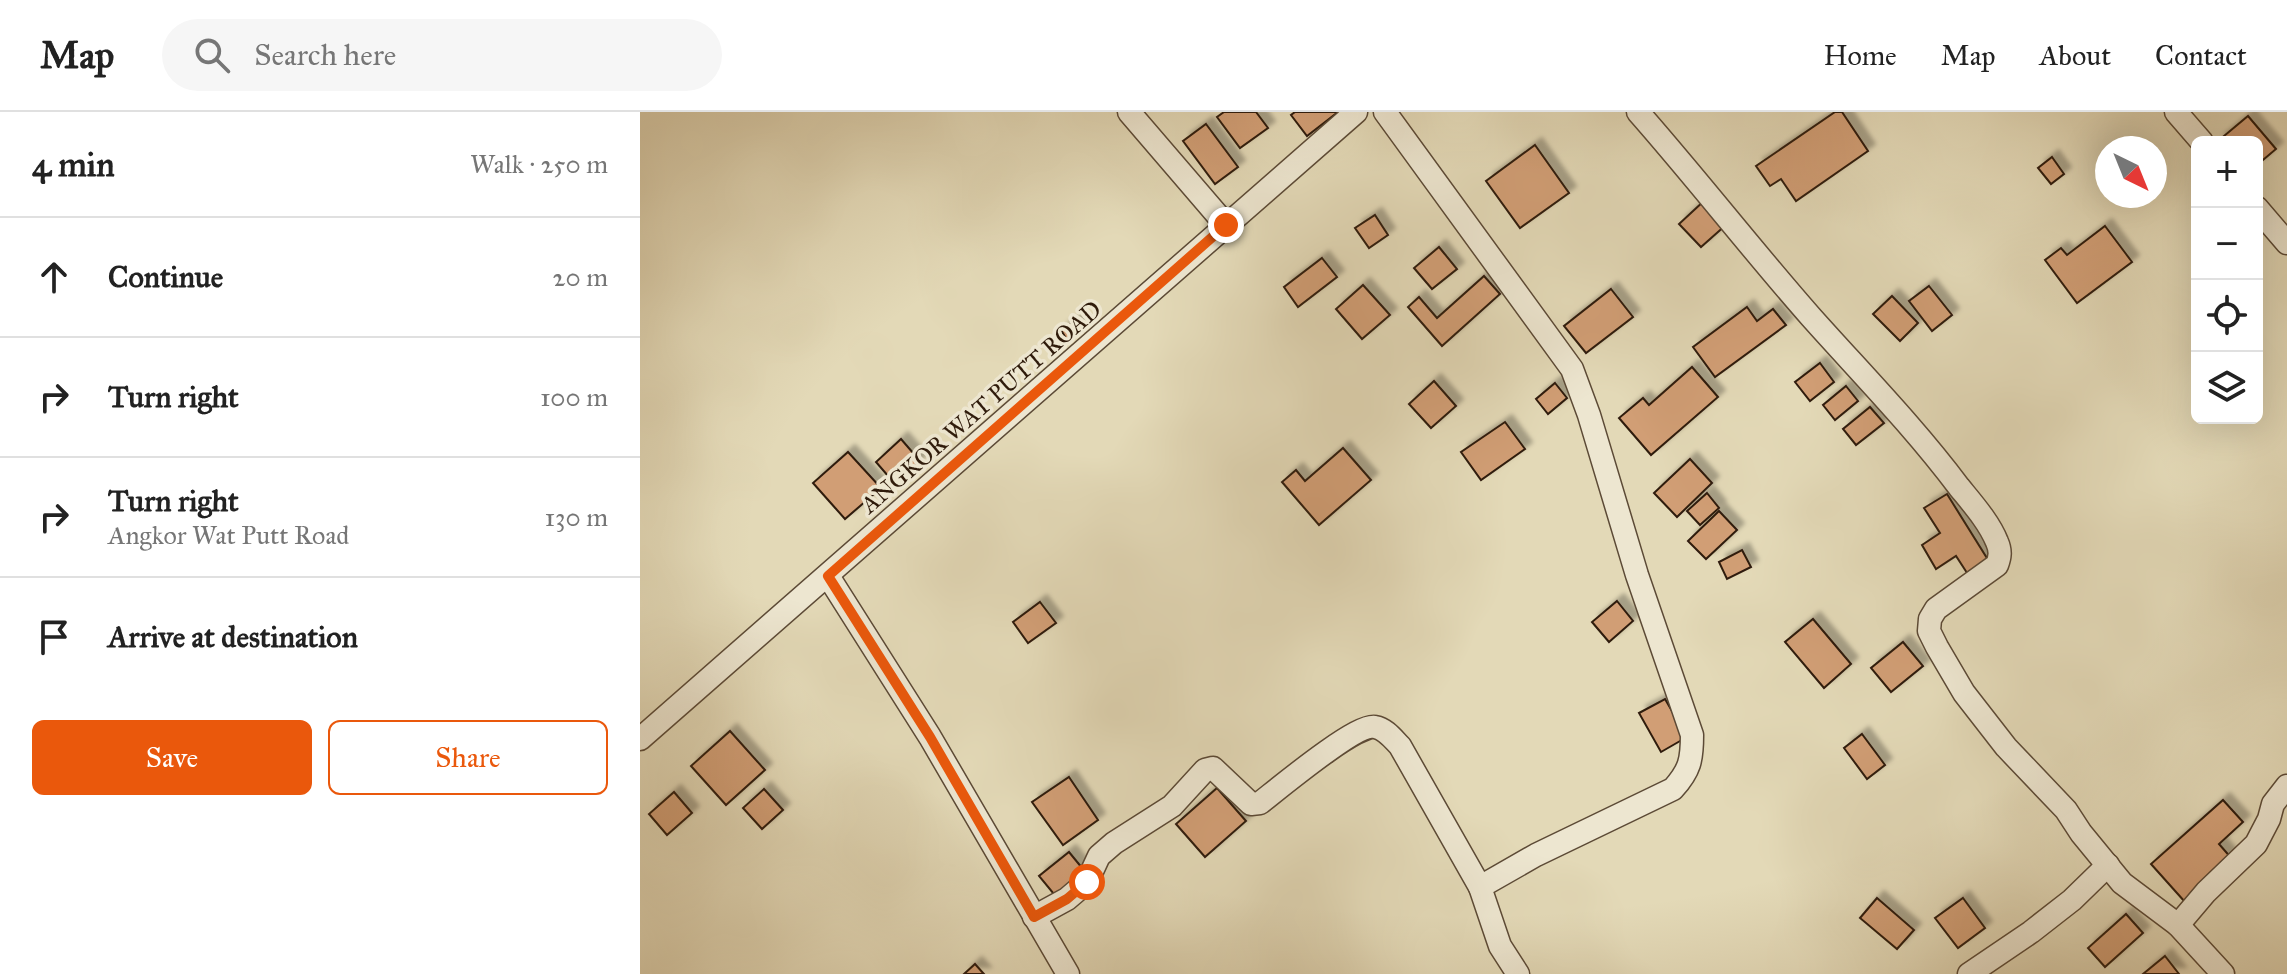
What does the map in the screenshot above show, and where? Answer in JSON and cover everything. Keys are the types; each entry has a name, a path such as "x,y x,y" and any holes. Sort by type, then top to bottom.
{"street":[{"path":"1129,112 1226,225"},
{"name":"ANGKOR WAT PUTT ROAD","path":"640,739 1356,112"},
{"path":"1385,112 1572,369 1637,575 1692,735 1692,755 1687,774 1673,789 1536,855 1480,887"},
{"path":"1638,112 1809,315 1934,454 1989,528 2000,555 1997,565 1936,609 1930,619 1929,631 1964,693 2006,747 2066,810 2122,883 2178,925 2223,974"},
{"path":"2176,112 2197,136"},
{"path":"2263,215 2287,243"},
{"path":"828,576 930,737 1068,974"},
{"path":"1034,917 1067,899 1087,882 1099,856 1172,806 1205,770 1213,768 1251,804 1260,803 1338,744 1362,728 1374,726 1388,733 1400,746 1480,887 1500,946 1518,974"},
{"path":"2178,925 2206,892 2256,844 2273,804 2287,786"},
{"path":"1969,974 2072,900 2108,865"}],"building":[{"path":"1224,112 1256,112 1268,128 1240,148 1217,117"},
{"path":"1295,112 1338,112 1307,136 1291,115"},
{"path":"1835,112 1842,112 1868,151 1796,201 1781,179 1770,186 1756,166"},
{"path":"2248,116 2276,149 2263,160 2263,136 2224,136"},
{"path":"1206,124 1238,167 1215,184 1183,141"},
{"path":"1535,145 1569,193 1520,228 1486,181"},
{"path":"2052,157 2064,174 2051,184 2038,168"},
{"path":"1705,200 1727,224 1701,247 1679,224"},
{"path":"1375,215 1388,235 1369,248 1355,228"},
{"path":"2105,226 2132,262 2077,303 2045,260 2061,248 2067,255"},
{"path":"1439,247 1457,269 1432,289 1414,268"},
{"path":"1322,258 1337,277 1298,307 1284,287"},
{"path":"1484,276 1500,294 1442,346 1408,307 1419,297 1437,318"},
{"path":"1363,285 1390,315 1362,339 1336,309"},
{"path":"1929,286 1952,315 1932,331 1909,301"},
{"path":"1611,289 1633,317 1586,353 1564,326"},
{"path":"1892,296 1918,323 1900,341 1873,314"},
{"path":"1747,307 1757,321 1773,309 1786,325 1715,377 1693,347"},
{"path":"1077,320 1088,326 1067,340 1061,330"},
{"path":"1820,363 1834,382 1810,401 1795,382"},
{"path":"1692,367 1718,397 1651,455 1619,418 1643,398 1649,405"},
{"path":"1434,381 1456,406 1431,428 1409,404"},
{"path":"1555,383 1567,398 1548,414 1536,399"},
{"path":"1846,386 1858,401 1835,420 1823,405"},
{"path":"1870,407 1884,423 1856,445 1843,429"},
{"path":"1505,422 1525,449 1481,480 1461,452"},
{"path":"901,439 920,461 895,484 876,462"},
{"path":"1343,448 1371,480 1319,525 1282,482 1296,470 1305,481"},
{"path":"848,452 881,488 845,519 813,483"},
{"path":"1690,459 1712,483 1677,517 1654,493"},
{"path":"1707,493 1719,508 1700,525 1687,511"},
{"path":"1947,494 1990,563 1969,576 1956,556 1936,569 1922,545 1940,533 1924,508"},
{"path":"1719,511 1737,530 1706,559 1688,541"},
{"path":"1742,550 1751,567 1727,579 1719,562"},
{"path":"1617,601 1633,621 1609,642 1592,622"},
{"path":"1040,602 1056,623 1028,643 1013,622"},
{"path":"1813,619 1851,664 1824,688 1785,642"},
{"path":"1903,642 1923,666 1891,692 1871,668"},
{"path":"1665,699 1687,737 1661,752 1639,713"},
{"path":"730,731 765,770 726,805 691,766"},
{"path":"1862,734 1885,765 1867,779 1844,748"},
{"path":"1069,777 1098,820 1063,845 1032,802"},
{"path":"1217,788 1246,821 1205,857 1176,824"},
{"path":"764,789 783,810 762,829 743,808"},
{"path":"674,792 692,813 667,835 649,814"},
{"path":"2223,800 2243,822 2219,844 2233,860 2185,902 2151,864"},
{"path":"1069,852 1087,874 1058,899 1039,876"},
{"path":"1877,898 1914,930 1897,949 1860,918"},
{"path":"1963,898 1985,928 1958,948 1935,918"},
{"path":"2126,914 2143,933 2105,967 2088,948"},
{"path":"2165,956 2179,974 2143,974"},
{"path":"975,964 984,974 964,974"}],"route":[{"path":"1087,882 1067,899 1034,917 930,737 828,576 1226,225"}]}
